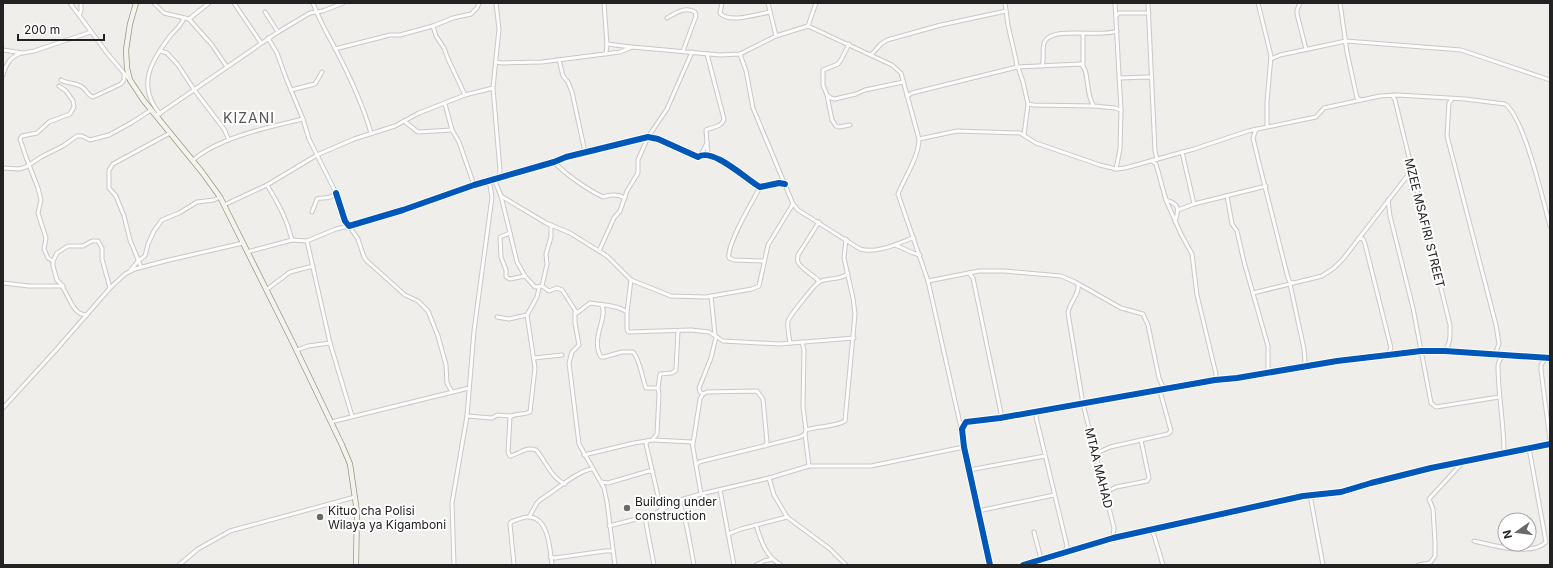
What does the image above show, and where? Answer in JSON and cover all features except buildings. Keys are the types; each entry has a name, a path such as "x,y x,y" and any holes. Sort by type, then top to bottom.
{"main road":[{"path":"136,3 130,24 126,50 127,68 130,80 151,110 158,115 170,133 220,197 332,422 350,464 357,512 358,541 356,565"}],"street":[{"path":"70,3 124,75 130,80"},
{"path":"79,14 81,11 81,3"},
{"path":"154,3 164,13 189,19 212,44 227,68"},
{"path":"189,19 209,3"},
{"path":"313,3 366,117 371,133"},
{"path":"184,18 182,24 171,35 150,68 147,86 158,115 195,91 268,38 316,11 323,11 343,3"},
{"path":"335,49 390,35 400,35 433,26 453,18 472,14 478,8 479,3"},
{"path":"496,3 499,30 493,88 500,170 499,178"},
{"path":"606,54 607,44 605,5 607,3"},
{"path":"722,3 720,13 731,19 770,12"},
{"path":"768,3 776,36"},
{"path":"808,26 816,3"},
{"path":"1005,3 1017,67 1023,82 1028,104 1024,135"},
{"path":"1115,3 1121,110 1120,149 1116,169"},
{"path":"1148,3 1155,151 1157,159"},
{"path":"1258,3 1270,59 1266,102 1267,126"},
{"path":"1300,3 1297,14 1306,49"},
{"path":"1340,3 1356,96 1361,100"},
{"path":"236,4 261,43"},
{"path":"667,18 679,11 689,10 696,12 696,16 683,51"},
{"path":"871,55 887,40 941,25 1006,11"},
{"path":"265,12 278,32"},
{"path":"1116,16 1119,13 1149,13"},
{"path":"433,26 436,36 444,48 466,95"},
{"path":"607,44 707,54 740,54 776,36 808,26 871,55 896,68 901,73 919,139 918,150 898,194 928,281 960,418 964,447 990,565"},
{"path":"1042,66 1044,43 1050,36 1062,34 1108,33 1116,31"},
{"path":"3,75 5,67 12,56 45,48 91,32"},
{"path":"1083,34 1083,66 1089,98 1094,106"},
{"path":"268,38 277,53 303,119 309,139 336,193 345,221 358,239 364,257 367,261 405,295 418,301 428,311 440,343 446,365 447,383 452,392"},
{"path":"1270,59 1306,49 1346,41 1461,50 1550,80"},
{"path":"849,44 838,64 823,70 822,81 827,95 832,120 836,126 839,127 850,125"},
{"path":"496,62 542,62 620,52 632,47"},
{"path":"3,50 22,53"},
{"path":"160,51 167,53 175,62 224,129 230,140"},
{"path":"599,251 614,218 620,211 638,171 638,160 648,137 667,109 692,52"},
{"path":"707,54 724,118 724,121 720,125 706,130 708,156"},
{"path":"740,54 746,71 748,89 753,108 793,204 798,210 864,250 888,247 914,238"},
{"path":"559,60 563,76 568,82 572,92 585,152"},
{"path":"907,96 912,93 1017,67 1077,63 1083,66"},
{"path":"291,90 315,84 322,72"},
{"path":"61,80 81,86 89,96 94,97 121,84 123,82 124,75"},
{"path":"1119,78 1152,78"},
{"path":"827,95 835,99 865,90 903,82"},
{"path":"53,261 48,258 44,249 46,238 38,213 40,196 20,137 37,133 49,122 67,116 74,107 71,99 59,86"},
{"path":"224,205 267,185 317,155 466,95 493,88"},
{"path":"919,139 957,131 1020,133 1042,146 1116,169 1125,168 1182,152 1267,126 1316,117 1324,108 1361,100 1392,95 1498,102 1508,106 1525,140 1550,226"},
{"name":"MZEE MSAFIRI STREET","path":"1392,95 1395,100 1412,166 1450,325 1449,346 1445,350"},
{"path":"1444,98 1449,103"},
{"path":"1452,99 1449,103 1447,127 1448,140 1496,325 1499,344 1495,354 1498,361 1499,397 1504,452"},
{"path":"1115,108 1120,102"},
{"path":"445,104 452,130 459,142 474,184"},
{"path":"1028,104 1094,106 1121,110"},
{"path":"3,168 22,169 30,166 77,136 82,136 90,140 109,135 151,110"},
{"path":"192,160 203,152 230,140 253,132 303,119"},
{"path":"404,121 418,132 452,130"},
{"path":"1253,138 1256,129"},
{"path":"1248,131 1253,138 1288,278 1292,283 1304,349 1305,360 1303,366"},
{"path":"141,267 130,240 124,216 116,196 109,188 109,170 113,164 170,133"},
{"path":"247,252 292,240 307,241 343,227 403,210 474,184 554,162 566,157 648,137 658,139 698,157 701,155 708,156 732,167 760,187"},
{"path":"701,155 707,143"},
{"path":"1182,152 1194,204"},
{"path":"1152,160 1156,164 1166,200 1175,222 1192,254 1197,295 1216,376 1215,380"},
{"path":"554,162 560,168 597,194 603,197 608,195 620,195 625,198"},
{"path":"1253,294 1292,283 1314,279 1328,272 1342,259 1359,238 1408,175 1412,166"},
{"path":"494,179 502,201 518,262 525,276 535,287 540,287 549,291 558,288 562,290 575,312 575,323 579,345 570,356 570,370 576,406 579,444 604,488 608,502 609,526 615,565"},
{"path":"454,565 452,503 467,416 474,331 492,197 489,180"},
{"path":"763,261 744,259 734,260 730,258 728,254 731,243 760,187 779,182 785,184"},
{"path":"267,185 282,208 292,240"},
{"path":"1178,210 1194,204 1266,186"},
{"path":"312,212 317,199 327,199 334,196 336,193"},
{"path":"500,196 551,225 570,233 607,256 631,280 641,285 677,297 706,297 756,288 759,286 763,261 768,245 793,204"},
{"path":"1228,196 1232,224 1237,231 1268,346 1268,369 1270,372"},
{"path":"3,408 110,288 145,256 148,244 154,231 162,220 179,213 197,202 214,200 220,197"},
{"path":"492,197 502,201"},
{"path":"1166,200 1175,203 1178,210 1175,222"},
{"path":"1388,200 1389,210 1413,308 1431,404 1434,407 1499,397"},
{"path":"1382,207 1389,210"},
{"path":"343,227 345,221"},
{"path":"818,283 815,276 800,264 797,259 819,222"},
{"path":"467,416 492,418 497,415 511,416 530,412 535,368 526,320 527,315 538,296 547,264 546,254 551,237 551,225"},
{"path":"510,233 500,237 501,257 506,270 506,277 510,279 525,276"},
{"path":"1359,238 1363,239 1365,244 1391,348 1396,354"},
{"path":"696,465 703,461 800,437 816,427 838,424 845,421 854,338 855,314 844,258 846,239"},
{"path":"87,315 82,315 77,312 63,286 57,280 53,261 57,253 64,248 83,246 92,241 98,242 102,248 102,259 110,288"},
{"path":"307,241 330,342 352,416"},
{"path":"130,271 141,267 243,243"},
{"path":"895,245 912,254 920,255"},
{"path":"266,290 290,272 313,266"},
{"path":"928,281 979,271 1004,271 1061,276 1121,308 1143,314 1148,325 1154,359 1162,385 1167,389"},
{"path":"790,343 788,326 789,320 818,283 844,276 848,273"},
{"path":"969,273 973,278 1001,413 1000,418"},
{"path":"631,280 627,312 628,332 709,332 723,341 738,343 783,344 854,338"},
{"path":"3,283 29,286 63,286"},
{"name":"MTAA MAHAD","path":"1078,284 1078,290 1069,307 1068,314 1083,404 1115,533"},
{"path":"703,394 700,392 699,388 711,358 715,336 711,296"},
{"path":"575,312 578,313 590,303 621,309 627,312"},
{"path":"601,305 604,311 597,345 601,357 604,358 622,352 633,352 636,356 646,388 658,388"},
{"path":"497,317 509,319 527,315"},
{"path":"652,440 657,434 658,388 660,374 672,374 676,370 678,331"},
{"path":"297,350 308,346 330,342"},
{"path":"802,342 804,350 803,407 809,466"},
{"path":"1388,354 1391,348"},
{"path":"960,418 966,422 1000,418 1160,391 1215,380 1388,354 1445,350 1548,358"},
{"path":"534,358 562,355"},
{"path":"1498,361 1501,357 1507,355"},
{"path":"1536,358 1541,365 1550,440"},
{"path":"1541,365 1548,358"},
{"path":"1265,373 1268,369"},
{"path":"1216,376 1220,380"},
{"path":"1096,453 1110,447 1168,434 1171,432 1160,391 1162,385"},
{"path":"332,422 469,388"},
{"path":"703,394 740,391 757,391 760,393 763,399 767,442 765,446"},
{"path":"701,494 693,444 700,399 703,394"},
{"path":"1038,412 1036,417 1066,546 1065,552"},
{"path":"1031,413 1036,417"},
{"path":"511,416 508,448 510,456 527,449 534,449 540,454 550,470 562,483 565,484"},
{"path":"962,430 966,422"},
{"path":"584,455 634,442 652,440 688,441 693,444"},
{"path":"1105,493 1116,487 1147,481 1150,478 1141,440"},
{"path":"647,441 646,444 661,509"},
{"path":"767,442 773,444"},
{"path":"1023,565 1120,536 1244,508 1310,495 1341,492 1431,468 1508,451 1550,444"},
{"path":"1504,446 1508,451"},
{"path":"609,526 650,515 677,501 769,478 809,466 871,466 964,447"},
{"path":"1474,541 1518,549 1537,548 1546,542 1529,448"},
{"path":"969,470 1045,456"},
{"path":"1418,565 1430,563 1435,556 1433,513 1429,499 1463,462"},
{"path":"529,517 540,500 584,471 593,470"},
{"path":"601,482 608,483 649,471 653,472"},
{"path":"769,478 774,495 787,517 830,549 846,565"},
{"path":"604,488 608,483"},
{"path":"720,490 734,565"},
{"path":"978,511 1054,495"},
{"path":"1310,495 1323,565"},
{"path":"179,565 198,549 230,530 355,497"},
{"path":"677,501 680,502 684,514 694,565"},
{"path":"533,511 534,518"},
{"path":"650,515 647,518 646,523 654,565"},
{"path":"514,565 510,524 511,522 529,517 534,518 546,530 551,561 555,558 613,551"},
{"path":"728,534 741,529 787,517"},
{"path":"756,525 761,541 769,556 781,565"},
{"path":"1150,530 1154,535 1163,565"},
{"path":"1034,532 1041,559"},
{"path":"1113,538 1115,533 1120,536"},
{"path":"1066,546 1073,549"},
{"path":"756,565 772,559"}],"cycle path":[{"path":"336,193 345,221 349,226 566,157 648,137 658,139 698,157 704,155 712,156 721,160 760,187 779,183 785,184"},
{"path":"990,565 964,447 962,429 966,422 1000,418 1215,380 1237,378 1337,361 1421,351 1445,351 1550,358"},
{"path":"1023,565 1113,538 1303,496 1341,492 1431,468 1550,444"}],"place":[{"name":"Building under construction","path":"627,508"},
{"name":"Kituo cha Polisi Wilaya ya Kigamboni","path":"320,517"}],"district":[{"name":"KIZANI","path":"249,117"}]}
